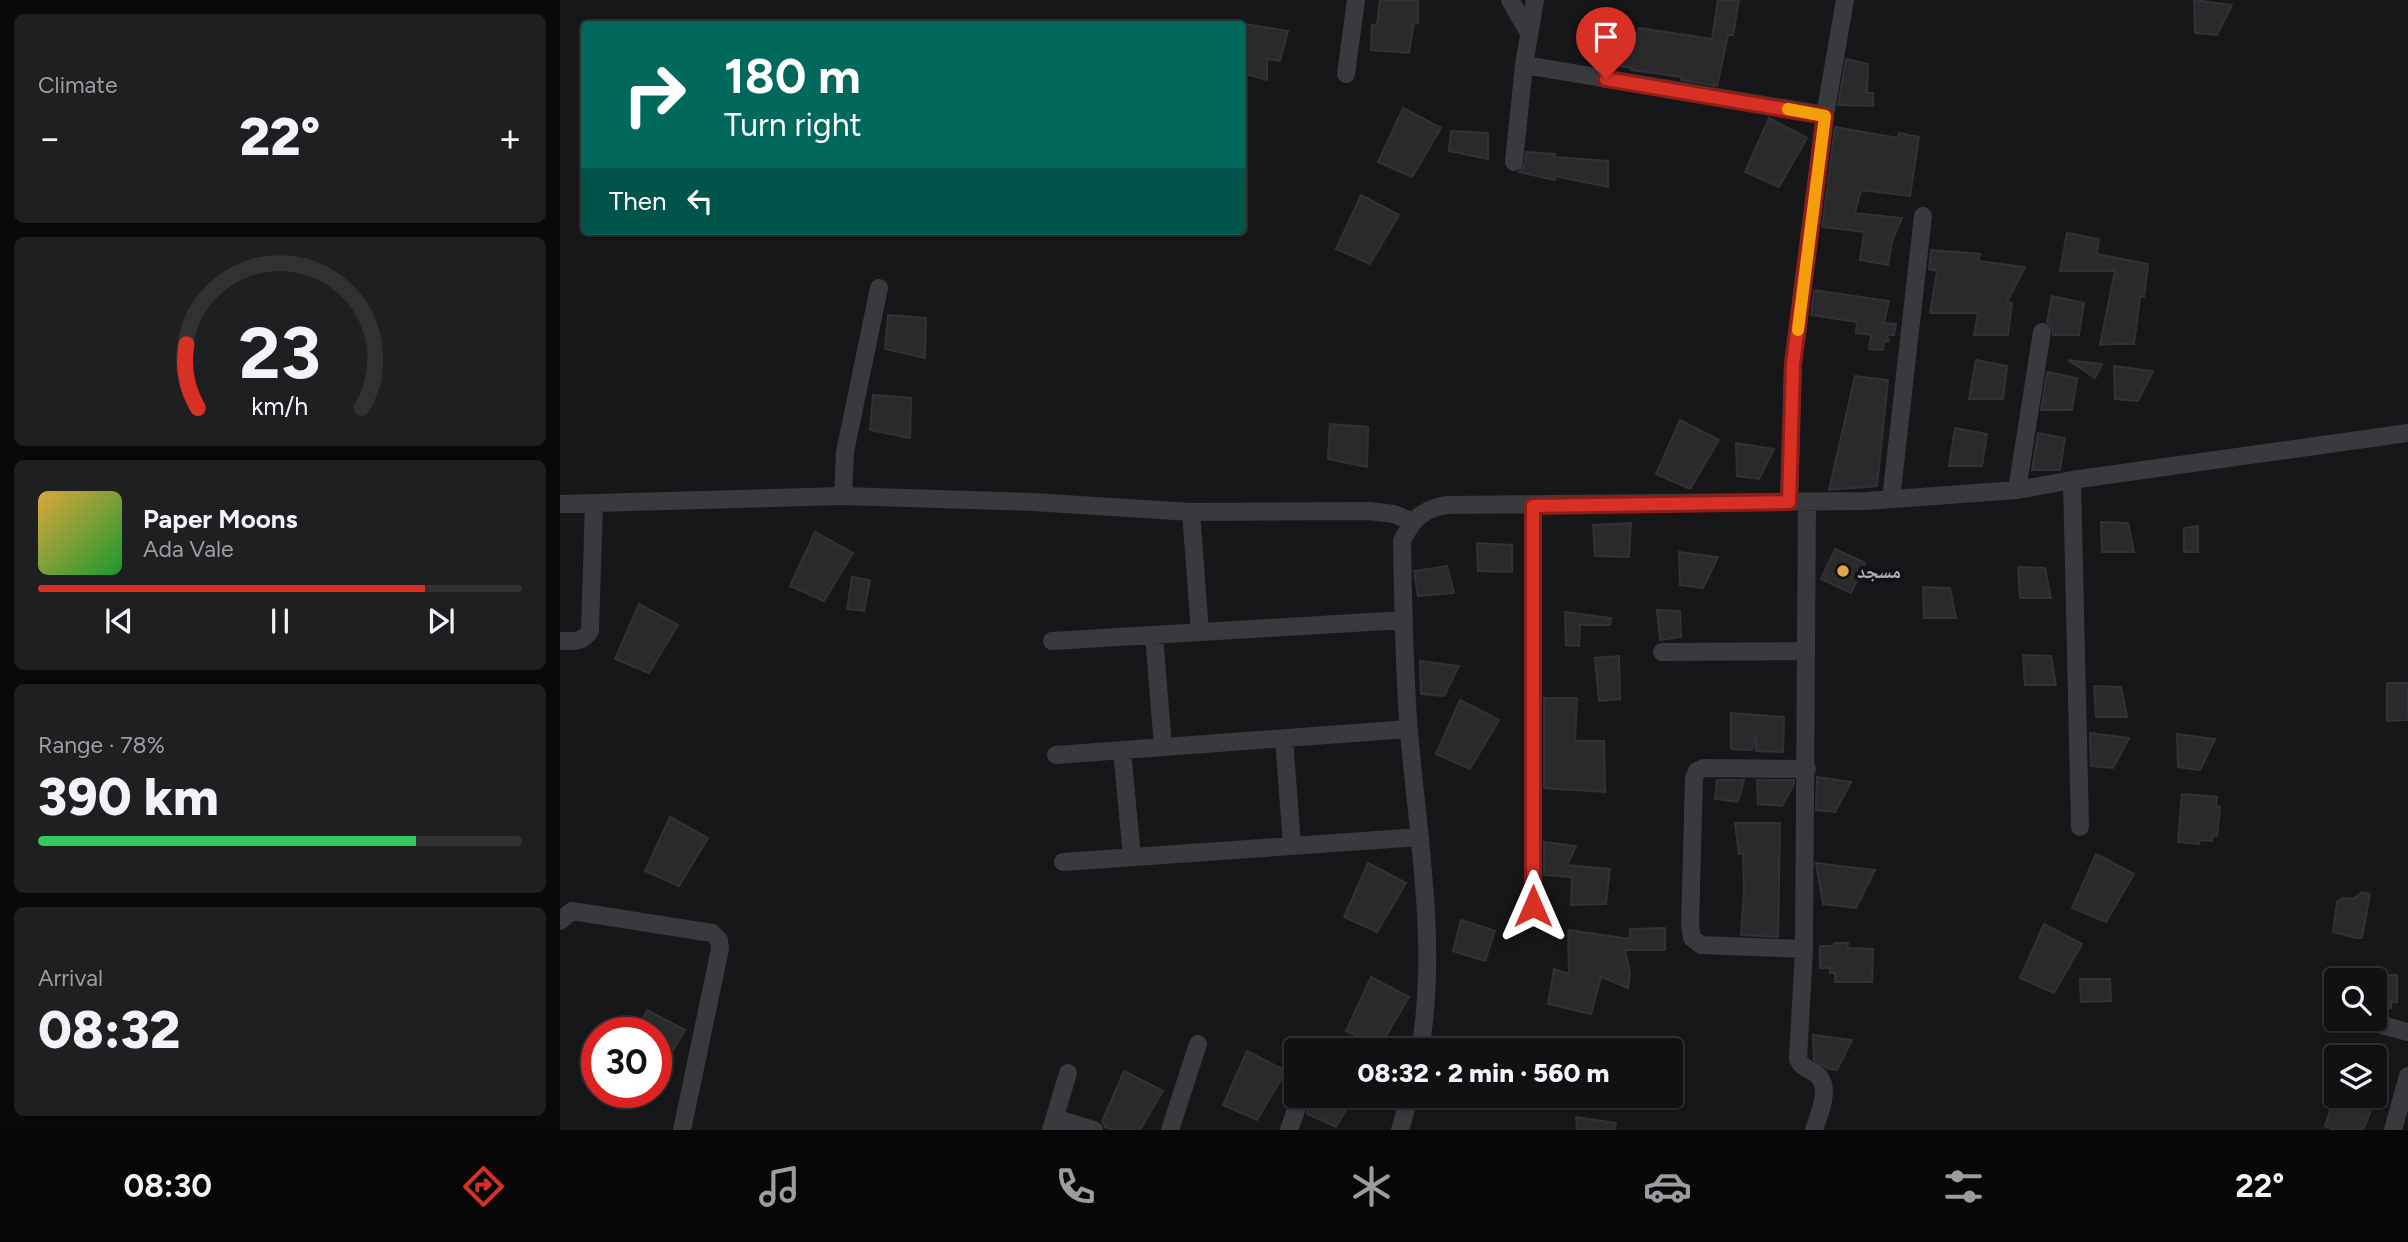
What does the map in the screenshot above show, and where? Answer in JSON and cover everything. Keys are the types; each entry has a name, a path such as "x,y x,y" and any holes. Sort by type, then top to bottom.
{"street":[{"path":"1346,74 1356,0"},
{"path":"1510,0 1530,33"},
{"path":"1514,162 1524,65 1535,0"},
{"path":"1814,1130 1824,1098 1824,1088 1816,1073 1801,1065 1798,1059 1804,949 1807,769 1806,651 1793,364 1825,116 1845,0"},
{"path":"1524,65 1825,116"},
{"path":"1892,499 1923,216"},
{"path":"843,496 845,452 879,288"},
{"path":"2017,490 2042,332"},
{"path":"1422,1038 1427,923 1409,729 1402,541 1413,522 1426,510 1446,505 1533,506 1892,499 2017,490 2408,433"},
{"path":"2072,480 2080,827"},
{"path":"560,504 843,496 1032,502 1191,512 1369,511 1394,514 1413,522"},
{"path":"560,641 579,641 586,638 590,631 594,503"},
{"path":"1533,506 1533,906"},
{"path":"1191,512 1200,632"},
{"path":"1052,641 1404,620"},
{"path":"1154,635 1163,747"},
{"path":"1661,652 1806,651"},
{"path":"1056,755 1409,729"},
{"path":"1284,738 1292,846"},
{"path":"1122,750 1132,857"},
{"path":"1804,949 1701,944 1692,939 1690,925 1693,778 1697,771 1704,768 1807,769"},
{"path":"1063,862 1420,837"},
{"path":"560,921 572,911 712,933 719,940 720,948 682,1130"},
{"path":"2387,1026 2408,1032"},
{"path":"1170,1130 1198,1044"},
{"path":"1068,1073 1053,1124 1094,1130"},
{"path":"2393,1130 2408,1076"},
{"path":"1289,1130 1297,1108"},
{"path":"1400,1130 1406,1108"}],"building":[{"path":"1380,0 1418,0 1418,23 1414,22 1409,53 1371,50 1372,25 1377,25"},
{"path":"1718,0 1739,0 1733,35 1728,35 1717,86 1681,80 1682,77 1591,62 1598,27 1638,33 1639,28 1712,39"},
{"path":"2194,0 2232,5 2217,35 2195,33"},
{"path":"1246,24 1288,31 1280,61 1267,59 1267,80 1246,74"},
{"path":"1846,59 1868,64 1867,93 1873,93 1873,106 1838,105"},
{"path":"1403,108 1441,128 1412,177 1378,162"},
{"path":"1769,118 1807,138 1779,187 1745,172"},
{"path":"1835,127 1898,138 1899,133 1919,137 1910,196 1861,190 1855,213 1902,218 1892,241 1888,265 1860,260 1864,232 1822,227"},
{"path":"1451,131 1488,133 1488,159 1449,151"},
{"path":"1526,152 1608,161 1608,187 1519,172 1525,164"},
{"path":"1361,195 1399,215 1370,264 1336,249"},
{"path":"2067,233 2099,239 2097,254 2148,264 2144,297 2140,297 2134,344 2113,342 2100,345 2115,271 2060,271"},
{"path":"1931,250 1980,254 1978,261 2025,267 2007,302 2012,303 2008,335 1974,335 1978,313 1930,313 1937,271 1929,269"},
{"path":"1814,290 1889,301 1884,323 1896,324 1894,335 1887,335 1889,341 1884,342 1883,350 1869,349 1871,335 1856,333 1857,322 1811,315"},
{"path":"2052,296 2084,303 2079,335 2053,335 2052,327 2047,322"},
{"path":"888,315 926,318 925,358 885,349"},
{"path":"1976,360 2007,366 2003,399 1969,399"},
{"path":"2068,360 2102,364 2095,378"},
{"path":"2114,366 2153,371 2138,401 2115,399"},
{"path":"2047,372 2077,378 2072,410 2041,410"},
{"path":"1855,376 1888,380 1877,486 1829,490"},
{"path":"873,395 911,398 910,438 870,430"},
{"path":"1680,420 1719,440 1690,489 1656,474"},
{"path":"1330,424 1368,427 1367,467 1328,459"},
{"path":"1955,428 1987,434 1982,466 1949,466"},
{"path":"2038,433 2065,438 2060,470 2032,470"},
{"path":"1736,443 1774,449 1759,479 1737,476"},
{"path":"2101,522 2128,523 2134,552 2102,552"},
{"path":"1631,523 1629,557 1595,556 1593,525"},
{"path":"2198,526 2198,552 2184,552 2184,528"},
{"path":"815,532 853,553 824,601 790,586"},
{"path":"1477,543 1512,545 1512,572 1478,571"},
{"name":"مسجد","path":"1835,549 1865,563 1851,593 1821,579"},
{"path":"1679,552 1718,557 1703,588 1680,585"},
{"path":"1447,566 1454,593 1418,596 1414,571"},
{"path":"2018,567 2045,568 2051,598 2020,598"},
{"path":"852,577 870,580 864,611 847,609"},
{"path":"1923,587 1950,588 1956,618 1924,618"},
{"path":"639,604 678,625 649,673 615,659"},
{"path":"1657,610 1680,611 1681,637 1660,640"},
{"path":"1565,612 1611,618 1610,625 1580,625 1579,646 1566,645"},
{"path":"2023,655 2051,656 2056,685 2025,685"},
{"path":"1619,656 1620,699 1599,701 1595,658"},
{"path":"1420,661 1459,666 1444,696 1421,694"},
{"path":"2387,683 2408,683 2408,720 2387,721"},
{"path":"2094,686 2121,687 2127,717 2096,717"},
{"path":"1544,698 1577,698 1575,741 1604,741 1605,792 1544,788"},
{"path":"1460,700 1499,720 1470,769 1436,754"},
{"path":"1731,713 1784,717 1783,752 1756,751 1756,736 1752,750 1731,749"},
{"path":"2090,733 2129,738 2113,768 2091,766"},
{"path":"2177,734 2215,739 2200,770 2178,767"},
{"path":"1817,777 1851,782 1835,812 1816,810"},
{"path":"1717,780 1744,780 1738,802 1715,799"},
{"path":"1757,780 1794,780 1794,784 1782,806 1758,804"},
{"path":"2182,794 2217,797 2216,806 2220,807 2217,836 2213,835 2212,841 2199,840 2199,844 2178,842"},
{"path":"670,817 708,838 679,886 645,871"},
{"path":"1735,823 1780,823 1778,937 1741,935 1743,854 1739,854"},
{"path":"1544,842 1576,846 1567,865 1610,869 1606,904 1571,905 1572,877 1544,875"},
{"path":"2096,854 2134,874 2106,922 2072,908"},
{"path":"1368,863 1406,883 1377,932 1344,917"},
{"path":"1816,863 1875,870 1856,908 1823,904"},
{"path":"2362,892 2370,894 2362,938 2333,932 2337,902 2343,898 2353,899"},
{"path":"1461,920 1495,931 1485,961 1453,951"},
{"path":"2044,924 2082,944 2054,993 2020,978"},
{"path":"1665,928 1665,950 1625,950 1630,973 1628,988 1601,977 1591,1014 1548,1004 1554,969 1569,974 1568,930 1630,939 1630,929"},
{"path":"1834,943 1848,943 1847,948 1873,949 1872,982 1835,982 1835,973 1830,973 1830,968 1820,968 1820,946 1834,946"},
{"path":"2387,975 2397,975 2397,1002 2391,1002 2391,1008 2387,1008"},
{"path":"1371,977 1409,997 1385,1038 1362,1038 1346,1031"},
{"path":"2080,979 2110,979 2111,1001 2081,1002"},
{"path":"647,1010 660,1017 644,1017"},
{"path":"672,1023 685,1030 672,1052"},
{"path":"1813,1035 1852,1040 1837,1070 1828,1069 1814,1060"},
{"path":"1247,1051 1284,1070 1257,1120 1223,1105"},
{"path":"1124,1071 1163,1091 1140,1130 1112,1130 1102,1122"},
{"path":"1309,1108 1347,1108 1336,1127 1307,1114"},
{"path":"2331,1108 2372,1108 2363,1130 2334,1130 2325,1126"},
{"path":"1576,1117 1616,1123 1615,1130 1577,1130"}],"slow traffic":[{"path":"1788,109 1825,116 1798,330"}],"place":[{"name":"مسجد","path":"1843,571"}],"route":[{"path":"1533,906 1533,506 1789,502 1793,364 1825,116 1606,79"}]}
